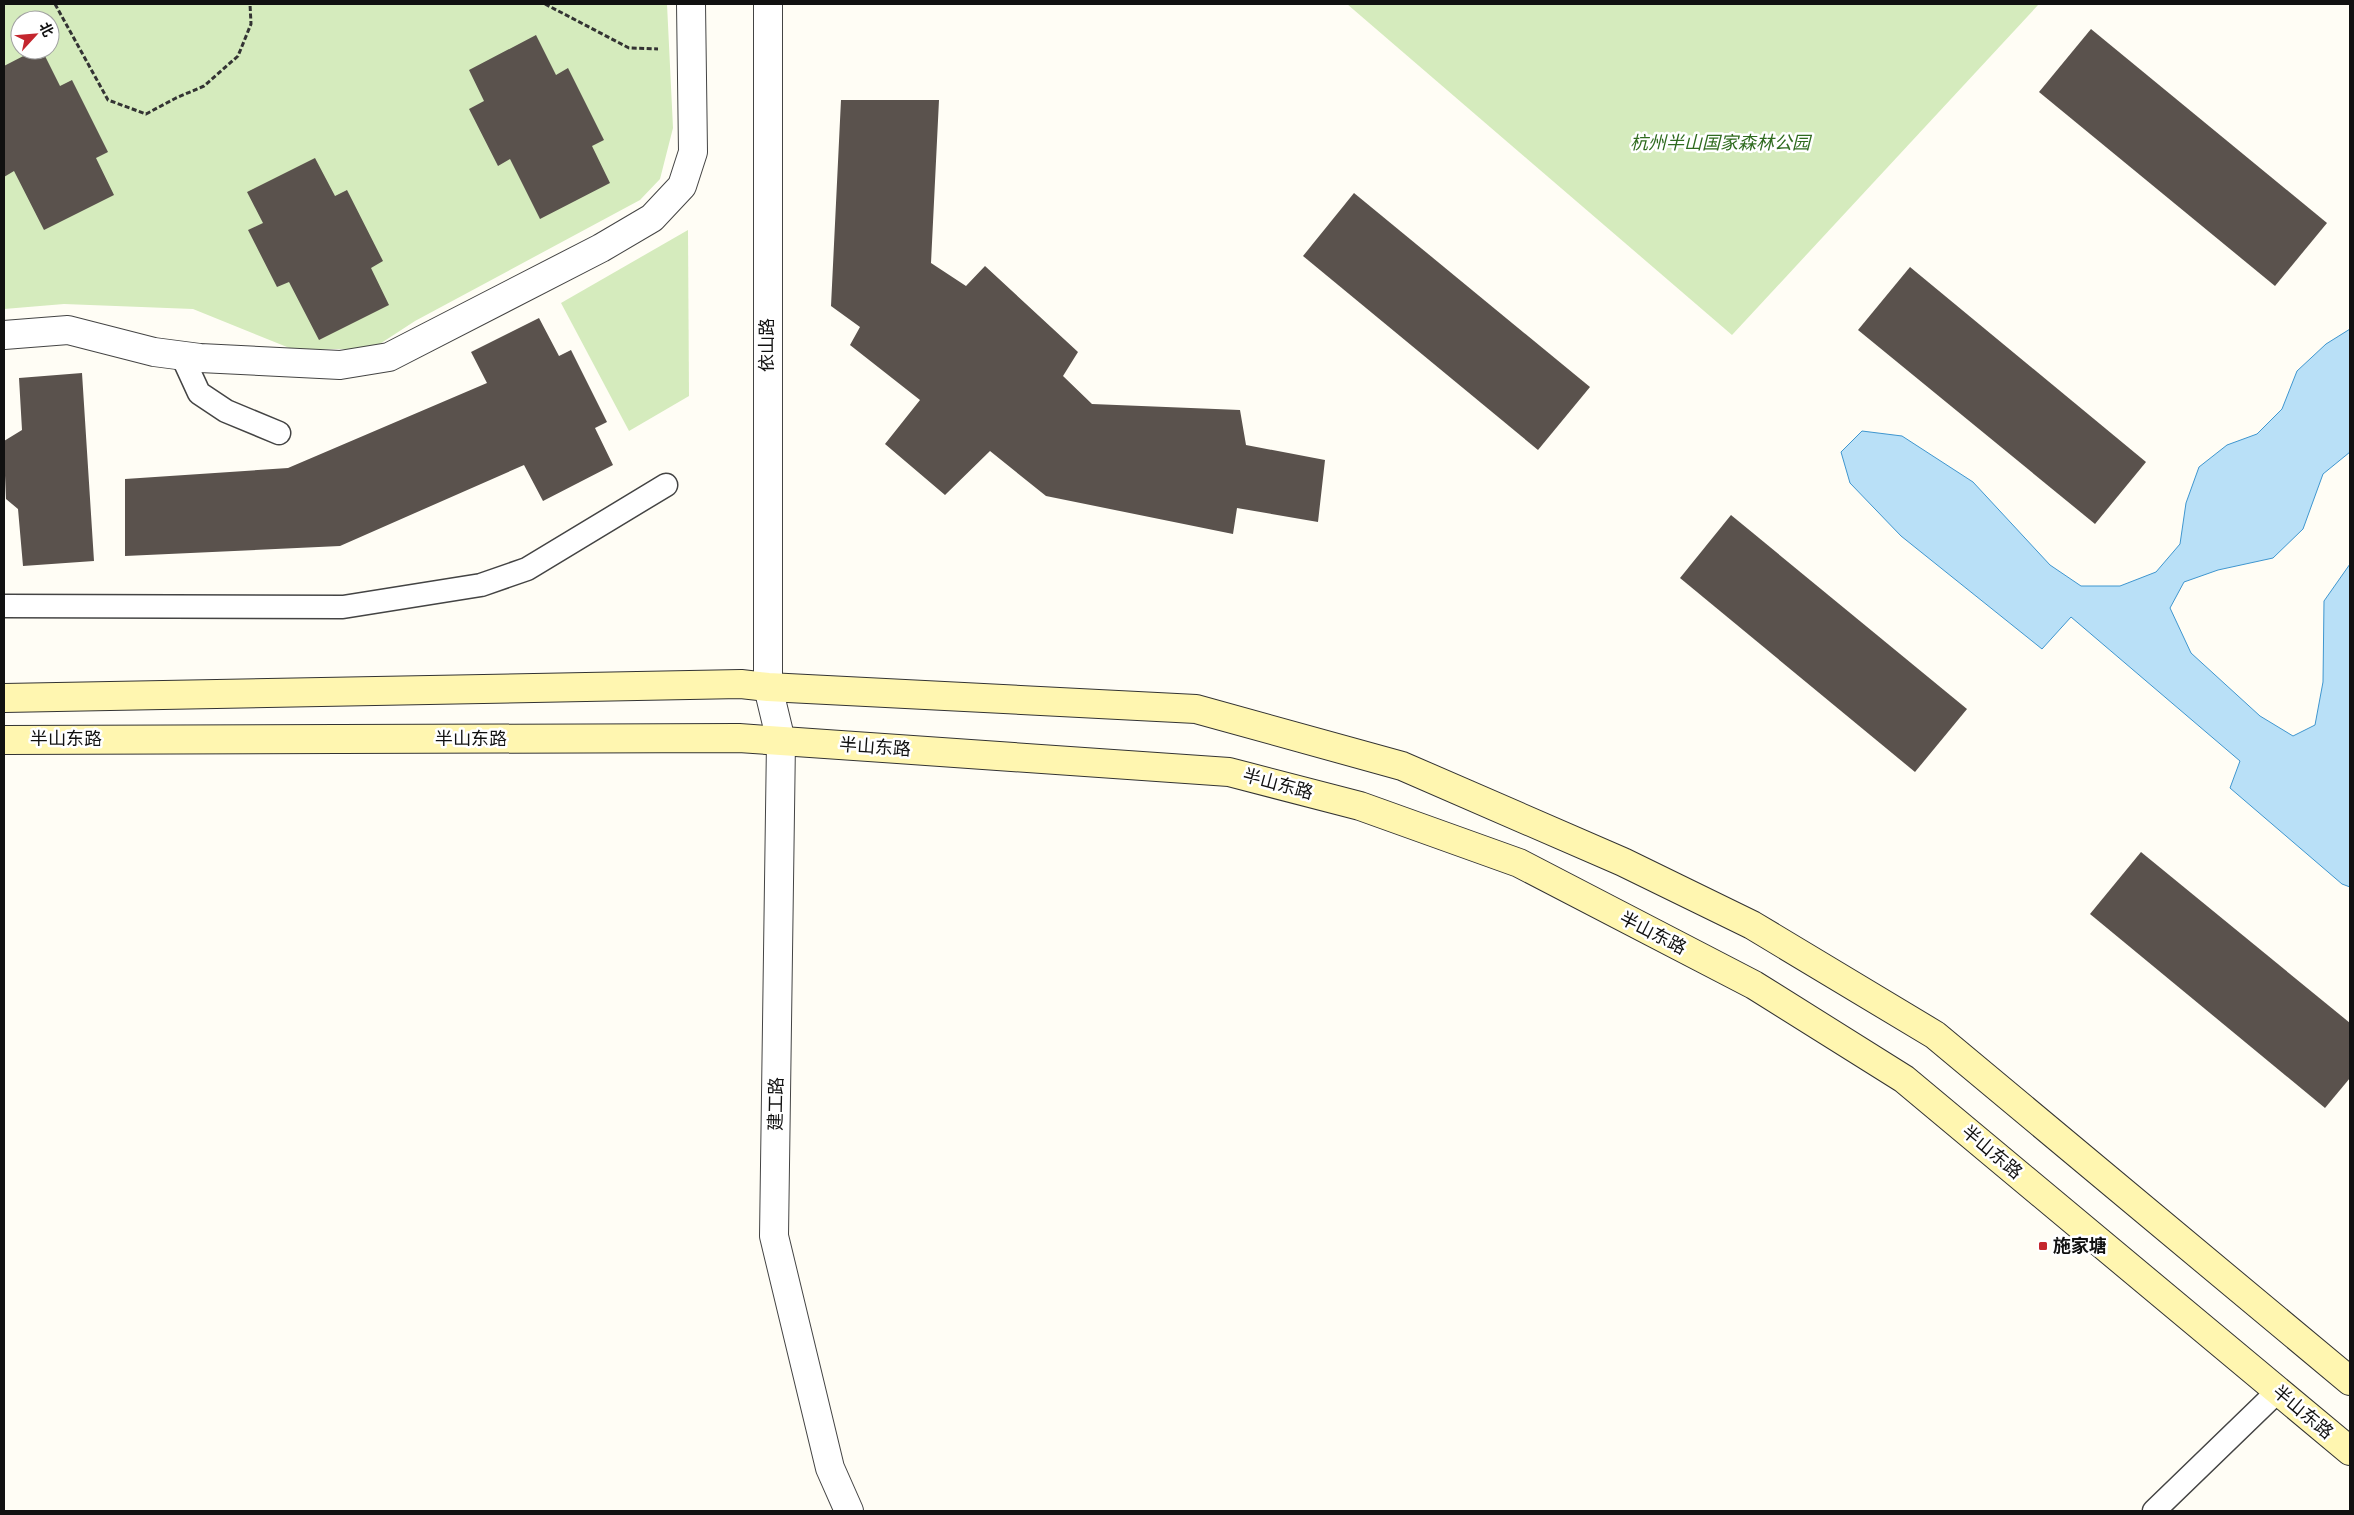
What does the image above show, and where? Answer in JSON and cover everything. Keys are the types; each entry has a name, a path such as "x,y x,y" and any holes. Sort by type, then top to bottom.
{"main road":[{"path":"4,698 731,684 1196,709 1402,766 1623,862 1752,925 1935,1034 2350,1381"},
{"name":"半山东路","path":"4,740 739,738 1230,772 1360,806 1518,863 1754,985 1904,1079 2350,1452"}],"street":[{"path":"4,335 68,330 154,352 182,356 340,365 389,357 601,248 652,218 682,186 694,152 691,4"},
{"name":"依山路","path":"768,4 768,687"},
{"name":"建工路","path":"768,687 781,741 774,1236 830,1468 848,1511"}],"lane":[{"path":"182,356 199,394 226,411 279,433"},
{"path":"4,606 343,606 481,585 527,569 666,485"},
{"path":"2154,1511 2278,1391"}],"path":[{"path":"55,4 108,100 146,114 204,86 238,56 251,24 250,4"},
{"path":"545,4 629,48 692,50"}],"green space":[{"path":"4,4 667,4 673,128 660,179 640,200 415,321 372,349 292,349 193,309 64,304 4,309"},
{"name":"杭州半山国家森林公园","path":"1347,4 2039,4 1732,335"},
{"path":"688,230 689,396 629,431 561,303"}],"water":[{"path":"2350,329 2350,452 2323,474 2303,529 2273,558 2218,570 2184,582 2170,608 2191,653 2260,716 2293,736 2315,725 2323,682 2324,601 2350,564 2350,887 2342,884 2230,788 2240,761 2071,617 2042,649 1901,536 1850,483 1841,452 1862,431 1902,436 1973,482 2050,565 2081,586 2120,586 2156,572 2180,544 2186,503 2199,467 2227,445 2257,434 2282,409 2297,371 2326,344"}],"building":[{"path":"2091,29 2327,223 2275,286 2039,92"},
{"path":"536,35 556,75 568,68 604,140 592,146 610,183 540,219 510,159 498,166 469,109 484,101 469,70"},
{"path":"16,60 47,60 60,86 72,80 108,152 96,158 114,195 44,230 14,171 4,177 4,66"},
{"path":"841,100 939,100 931,263 966,286 985,266 1078,352 1063,376 1092,404 1240,410 1246,445 1325,460 1318,522 1237,508 1233,534 1046,496 990,451 945,495 885,444 920,400 850,345 860,327 831,306"},
{"path":"315,158 335,196 347,190 383,261 371,268 389,305 319,340 289,282 277,287 248,230 263,223 247,192"},
{"path":"1354,193 1590,387 1538,450 1303,256"},
{"path":"1910,267 2146,462 2095,524 1858,330"},
{"path":"539,318 559,356 571,350 607,422 595,428 613,465 543,501 524,465 340,546 125,556 125,479 288,468 487,383 471,352"},
{"path":"82,373 94,561 23,566 18,509 6,499 4,452 4,441 22,430 19,378"},
{"path":"1731,515 1967,709 1915,772 1680,578"},
{"path":"2141,852 2350,1023 2350,1078 2325,1108 2090,914"}],"place":[{"name":"施家塘","path":"2043,1246"}]}
